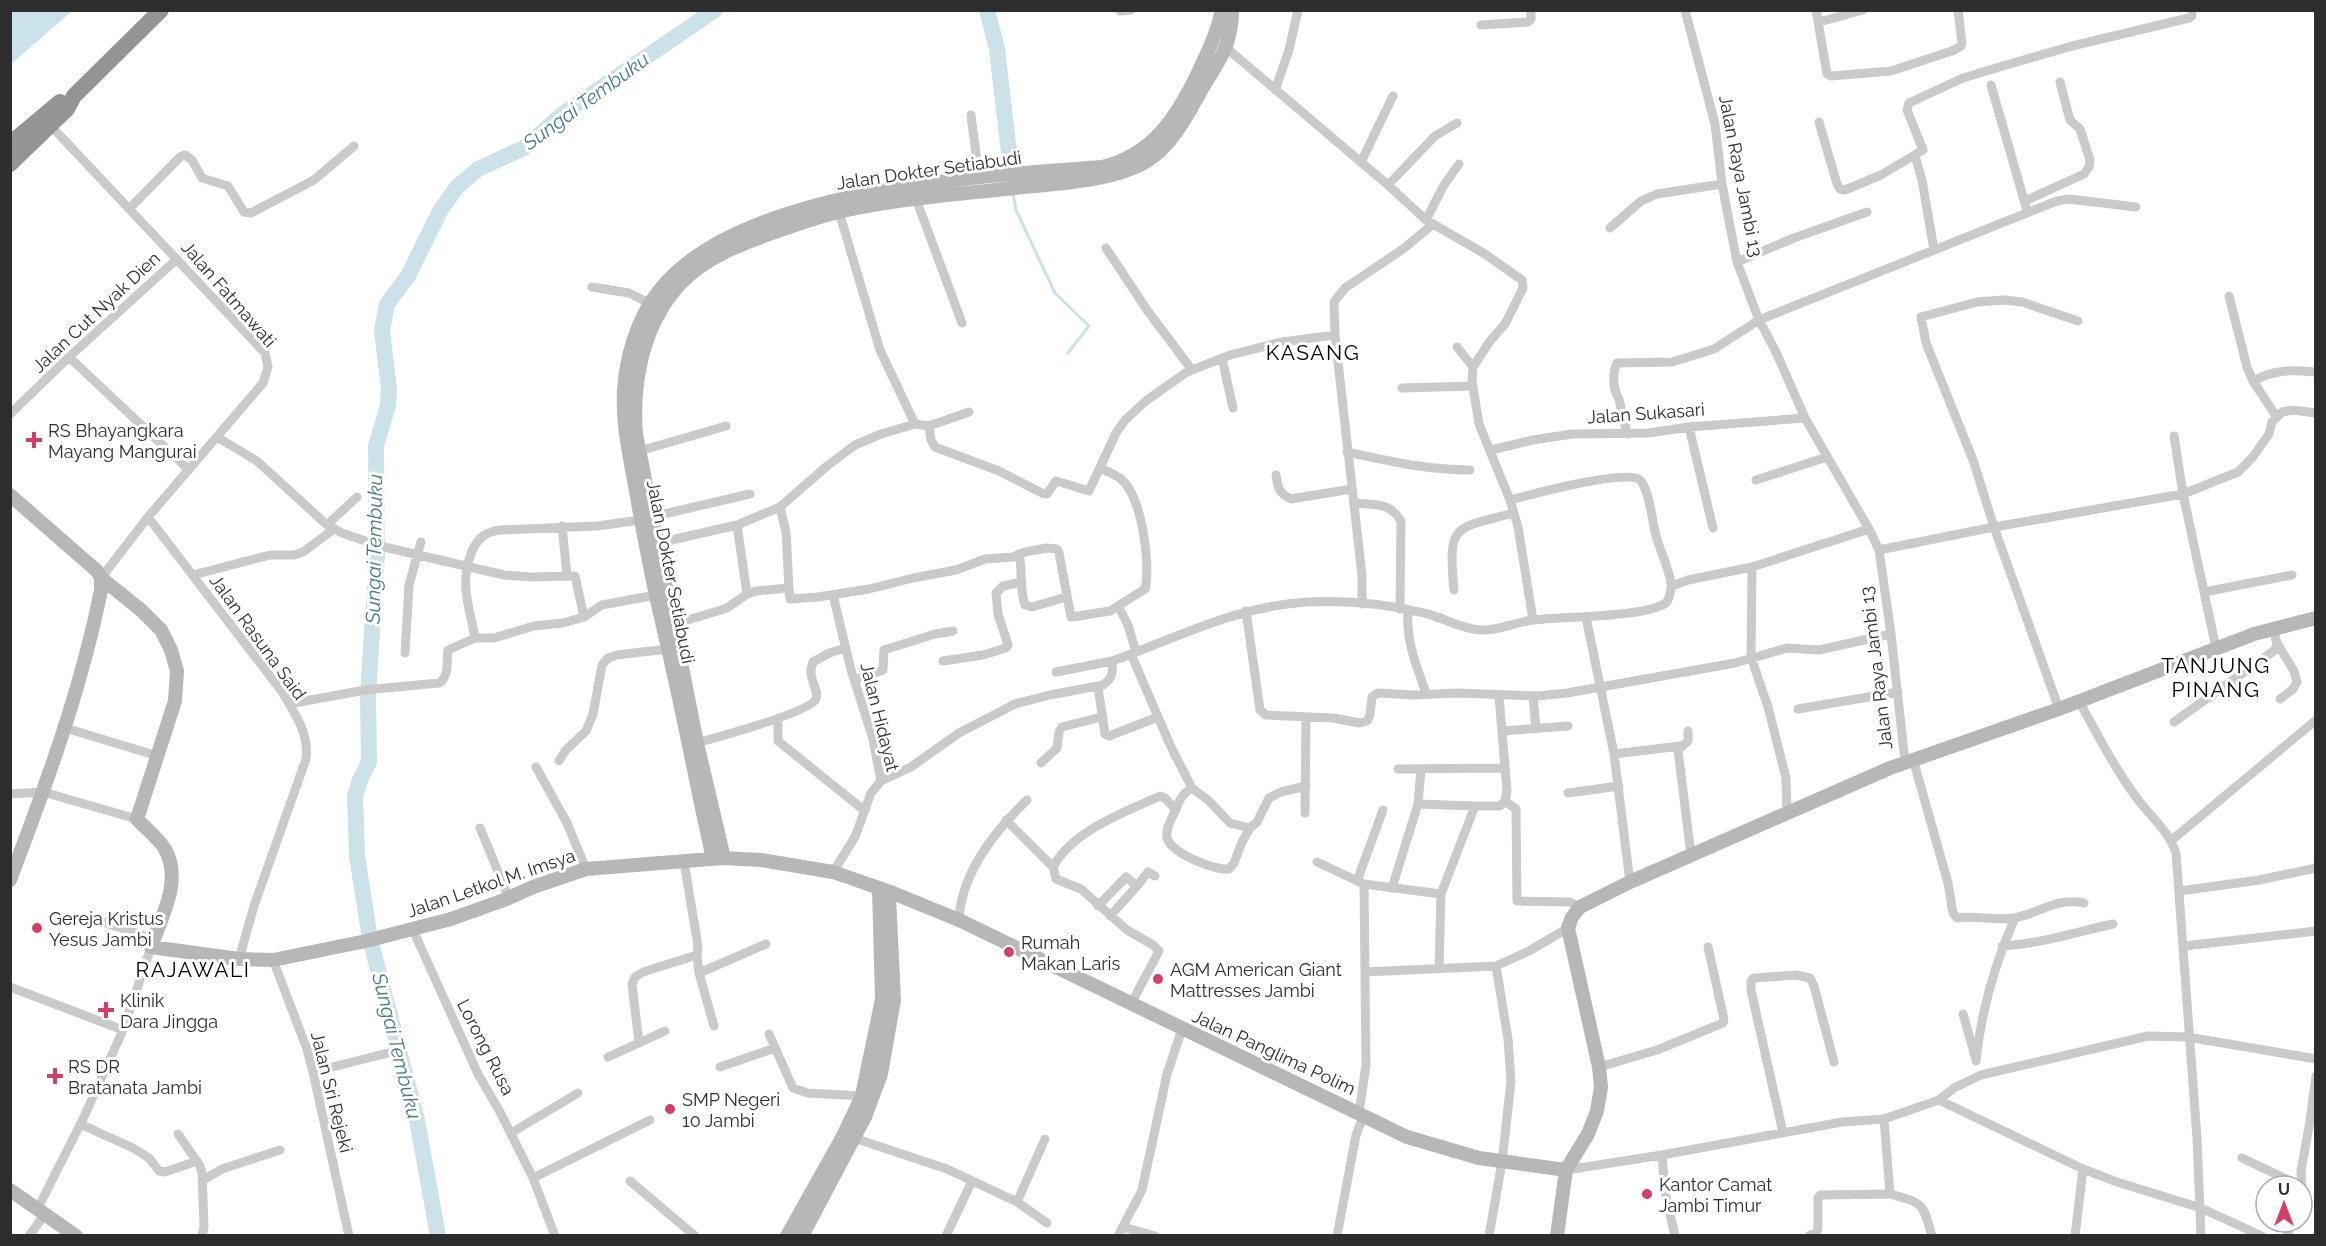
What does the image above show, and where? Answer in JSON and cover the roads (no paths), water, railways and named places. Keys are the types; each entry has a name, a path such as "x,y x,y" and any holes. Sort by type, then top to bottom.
{"highway":[{"path":"10,164 51,126 67,109 74,96 161,10"},
{"path":"10,144 60,102 74,96"}],"street":[{"path":"1120,11 1131,10"},
{"name":"Jalan Dokter Setiabudi","path":"1220,44 1222,10"},
{"name":"Jalan Dokter Setiabudi","path":"656,307 681,284 726,251 750,240 839,212 1011,181 1118,169 1146,162 1160,152 1181,115 1220,44 1232,10"},
{"path":"1275,90 1298,10"},
{"path":"1481,25 1528,22 1531,19 1531,10"},
{"name":"Jalan Raya Jambi 13","path":"1580,907 1630,882 1909,760 1879,550 1805,418 1776,352 1758,320 1737,262 1722,184 1714,124 1685,10"},
{"path":"1816,10 1828,75 1890,71 1910,66 1960,46 1962,39 1958,10"},
{"path":"1819,22 1863,10"},
{"path":"1819,122 1837,184 1842,190 1881,175 1921,152 1923,147 1907,110 1909,103 1963,78 2072,46 2189,18 2193,16 2192,10"},
{"path":"1220,44 1429,222 1485,254 1522,280 1522,288 1505,324 1490,341 1473,367 1473,386 1479,424 1514,513 1525,560 1533,620"},
{"path":"2025,201 2084,174 2089,167 2090,160 2080,129 2070,120 2060,82"},
{"path":"1991,86 2028,212"},
{"path":"1361,162 1393,96"},
{"path":"971,115 979,178"},
{"path":"1388,185 1435,136 1457,123"},
{"name":"Jalan Fatmawati","path":"51,126 265,353 268,368 263,383 148,517 101,578"},
{"path":"129,208 180,157 185,155 192,160 201,178 228,186 244,212 251,213 314,180 354,146"},
{"path":"1915,156 1922,180 1934,250"},
{"path":"1362,604 1362,576 1333,308 1336,297 1345,288 1403,249 1429,222 1444,185 1459,164"},
{"name":"Jalan Dokter Setiabudi","path":"719,859 656,595 651,544 634,452 637,379 656,307 671,277 702,252 738,233 778,217 826,203 893,189 979,178 1011,181"},
{"path":"1610,228 1641,201 1657,194 1722,184"},
{"path":"916,199 962,323"},
{"path":"1627,434 1616,394 1614,369 1617,363 1672,362 1714,349 1758,320 2062,199 2136,207"},
{"path":"839,212 880,350 915,424"},
{"path":"1737,262 1794,238 1867,212"},
{"path":"1106,248 1147,310 1192,370"},
{"name":"Jalan Cut Nyak Dien","path":"10,414 177,259"},
{"path":"592,287 629,293 656,307"},
{"path":"2229,296 2247,367 2253,381 2277,416"},
{"path":"2059,709 1994,527 1973,460 1926,343 1921,317 1977,302 2004,300 2022,302 2079,321"},
{"path":"928,426 935,447 999,471 1044,494 1047,495 1056,481 1088,492 1116,433 1125,420 1147,400 1192,370 1222,358 1282,342 1335,335"},
{"path":"1457,347 1473,367"},
{"path":"69,357 189,470"},
{"path":"1222,358 1233,408"},
{"path":"2253,381 2266,374 2286,369 2316,372"},
{"path":"1402,388 1473,386"},
{"path":"1879,550 2183,494 2238,472 2262,444 2277,416 2282,412 2293,410 2316,413"},
{"path":"846,648 829,653 813,662 811,672 817,696 815,700 778,719 692,744 675,624 651,544 737,525 780,507 855,445 915,424 928,426 969,412"},
{"name":"Jalan Sukasari","path":"1491,450 1553,436 1627,434 1805,418"},
{"path":"634,452 726,426"},
{"path":"1689,428 1713,528"},
{"path":"2174,436 2183,494 2216,648"},
{"path":"216,437 257,461 330,527 376,545 504,575 576,576 584,617"},
{"path":"1347,452 1408,466 1442,470 1470,470"},
{"path":"1756,480 1827,457"},
{"path":"780,507 786,532 790,599 869,589 956,570 985,559 1013,557 1047,548 1057,549 1072,617 1110,611 1145,589 1147,546 1140,516 1121,480 1100,468"},
{"path":"1276,475 1278,489 1282,495 1291,499 1352,489"},
{"path":"1056,672 1112,661 1214,620 1246,611 1306,602 1362,604 1424,613 1480,630 1533,620 1586,617 1663,605 1667,602 1672,586 1641,480 1634,476 1559,487 1510,500"},
{"path":"475,638 465,582 466,567 474,546 485,534 500,530 597,526 646,518 750,494"},
{"path":"10,495 97,571 101,578 141,610 161,630 171,650 177,671 177,687 158,756 137,819"},
{"path":"193,575 270,555 294,555 303,552 357,497"},
{"path":"1354,503 1388,507 1395,511 1401,521 1404,610 1411,652 1426,693"},
{"path":"1454,590 1452,545 1456,533 1473,524 1514,513"},
{"name":"Jalan Rasuna Said","path":"148,517 289,704 308,743 306,759 254,906 239,958"},
{"path":"737,525 747,594"},
{"path":"562,526 567,576"},
{"path":"1672,586 1688,580 1752,567 1869,529"},
{"path":"405,653 409,585 421,543"},
{"path":"1019,554 1022,568 1022,597 1025,605 1029,607 1066,597"},
{"path":"1752,567 1751,657 1768,707 1786,778 1787,813"},
{"path":"2204,592 2292,575"},
{"path":"10,880 65,728 91,639 101,590 101,578"},
{"path":"943,661 983,655 1006,648 1008,645 996,604 996,593 1004,586 1022,582"},
{"path":"675,624 727,608 747,594 756,591 789,588"},
{"path":"289,704 369,690 439,683 444,680 446,674 447,650 475,638 494,638 534,626 563,623 584,617 603,605 656,595"},
{"name":"Jalan Hidayat","path":"833,595 854,680 873,739 882,781 872,793 855,837 833,872"},
{"path":"1118,606 1128,625 1133,653 1158,717 1192,788 1208,800 1230,823 1250,828"},
{"path":"1246,611 1260,710 1266,715 1333,718 1360,723 1367,721 1372,697 1378,693 1533,696 1735,663 1787,648 1819,650 1891,634"},
{"path":"1586,617 1614,754 1630,882"},
{"path":"2084,903 2062,901 2015,918 1974,915 1957,918 1953,913 1909,760 2059,709 2216,648 2275,636 2316,618"},
{"path":"854,680 883,670 884,650 934,634 953,631"},
{"path":"2275,636 2294,671 2297,682 2293,689 2280,699"},
{"path":"2174,722 2275,650 2275,636"},
{"path":"559,761 565,751 586,731 593,714 602,665 608,657 668,649"},
{"path":"882,781 911,767 959,733 1015,704 1098,687 1109,681 1113,675 1112,661"},
{"path":"1098,687 1101,717 1105,734 1109,736 1158,717"},
{"path":"1798,709 1898,692"},
{"path":"1418,804 1500,806 1505,801 1507,791 1499,696"},
{"path":"1533,696 1536,729"},
{"path":"2079,701 2135,797 2172,840 2176,853 2201,1208 2200,1236"},
{"path":"1041,763 1057,748 1062,727 1101,717"},
{"path":"1305,813 1306,717"},
{"path":"778,719 778,741 865,811"},
{"path":"2172,840 2316,720"},
{"path":"1502,731 1568,726"},
{"path":"65,728 158,756"},
{"path":"1614,754 1680,746 1688,741 1688,731"},
{"path":"1680,746 1678,750 1691,855"},
{"path":"536,767 567,823 586,869"},
{"path":"1398,769 1504,768"},
{"path":"1392,888 1418,804 1421,769"},
{"path":"1192,788 1182,796 1167,833 1168,840 1173,848 1205,865 1222,870 1229,869 1234,863 1250,828 1257,822 1269,798 1281,792 1306,786"},
{"path":"1568,793 1618,786"},
{"path":"10,794 43,792 137,819 165,849 171,863 172,880 168,899 123,1030 29,1236"},
{"path":"1053,867 1065,851 1086,833 1160,796 1176,810"},
{"path":"959,920 964,890 973,870 1006,820 1027,800"},
{"path":"1505,801 1516,809 1517,901 1570,902 1580,907 1572,917 1568,928 1599,1067 1601,1088 1597,1111 1588,1134 1566,1170 1557,1236"},
{"path":"1439,969 1441,894 1475,806"},
{"path":"1337,1236 1362,1114 1366,1065 1361,882 1383,810"},
{"path":"1006,820 1053,867 1056,879 1081,889 1126,930 1153,945 1159,951 1131,1004"},
{"path":"480,828 509,898"},
{"name":"Jalan Letkol M. Imsya","path":"152,943 239,958 273,960 413,930 451,919 586,869 719,859 761,860 833,872 884,889"},
{"path":"684,862 698,946 699,973 714,1026"},
{"path":"1317,862 1361,882 1441,894"},
{"path":"2180,891 2259,880 2316,868"},
{"path":"1110,916 1148,873 1155,876"},
{"path":"1098,906 1126,877 1137,886"},
{"path":"787,1236 842,1138 862,1096 879,1052 894,1000 888,976 884,889"},
{"name":"Jalan Panglima Polim","path":"884,889 959,920 1407,1137 1479,1158 1566,1170"},
{"path":"88,917 152,943"},
{"path":"1976,1061 1983,1017 2002,946 2015,918"},
{"path":"2002,946 2047,940 2113,924"},
{"path":"1365,972 1496,966 1529,951 1568,928"},
{"name":"Lorong Rusa","path":"413,930 478,1074 533,1178 555,1236"},
{"path":"2184,946 2316,931"},
{"path":"699,973 766,944"},
{"path":"1599,1067 1657,1050 1723,1023 1708,947"},
{"path":"639,1043 632,984 635,977 643,972 697,955"},
{"name":"Jalan Sri Rejeki","path":"273,960 307,1049 349,1236"},
{"path":"1489,1236 1502,1162 1511,1081 1508,1039 1496,966"},
{"path":"1783,1133 1751,990 1751,981 1754,978 1796,975 1810,978 1834,1062"},
{"path":"10,987 123,1030"},
{"path":"1963,1014 1981,1075"},
{"path":"1155,1236 1121,1231 1142,1190 1167,1074 1182,1029"},
{"path":"608,1057 665,1031"},
{"path":"769,1034 792,1088 807,1093 862,1096"},
{"path":"1566,1170 1842,1122 1884,1119 1939,1100 1954,1088 1981,1075 2139,1038 2188,1037 2316,1059"},
{"path":"720,1067 775,1048"},
{"path":"802,1236 874,1097 879,1052"},
{"path":"313,1072 388,1053"},
{"path":"2301,1174 2316,1076"},
{"path":"511,1133 578,1093"},
{"path":"1939,1100 2083,1169 2201,1208 2262,1236"},
{"path":"1884,1119 1890,1194"},
{"path":"533,1178 650,1120"},
{"path":"80,1124 133,1148 149,1158 159,1171 165,1172 197,1161"},
{"path":"178,1134 197,1161 203,1180 204,1227 202,1236"},
{"path":"854,1138 946,1169 1017,1202 1047,1223"},
{"path":"1017,1202 1045,1139"},
{"path":"203,1180 222,1169 280,1150"},
{"path":"1662,1155 1665,1192 1675,1236"},
{"path":"2242,1158 2275,1174"},
{"path":"2074,1236 2083,1169"},
{"path":"630,1181 695,1236"},
{"path":"946,1236 972,1181"},
{"path":"10,1190 76,1236"},
{"path":"1809,1236 1816,1233 1818,1229 1818,1198 1820,1195 1890,1194 1920,1203 1932,1236"}],"water":[{"path":"11,10 72,10 72,11 11,64"}],"waterway":[{"name":"Sungai Tembuku","path":"438,1236 417,1120 370,939 357,856 355,796 369,762 368,695 377,554 376,446 388,405 389,389 382,331 387,304 408,276 440,211 457,187 478,169 524,148 564,113 715,10"},
{"path":"987,10 997,49 1011,170"},
{"path":"1013,193 1016,210 1055,293 1089,326 1068,353"}],"place":[{"name":"RS Bhayangkara Mayang Mangurai","path":"34,440"},
{"name":"Gereja Kristus Yesus Jambi","path":"37,928"},
{"name":"Rumah Makan Laris","path":"1009,952"},
{"name":"AGM American Giant Mattresses Jambi","path":"1158,979"},
{"name":"Klinik Dara Jingga","path":"106,1010"},
{"name":"RS DR Bratanata Jambi","path":"55,1076"},
{"name":"SMP Negeri 10 Jambi","path":"670,1109"},
{"name":"Kantor Camat Jambi Timur","path":"1647,1194"}],"district":[{"name":"KASANG","path":"1313,352"},
{"name":"TANJUNG PINANG","path":"2216,677"},
{"name":"RAJAWALI","path":"193,969"}]}
